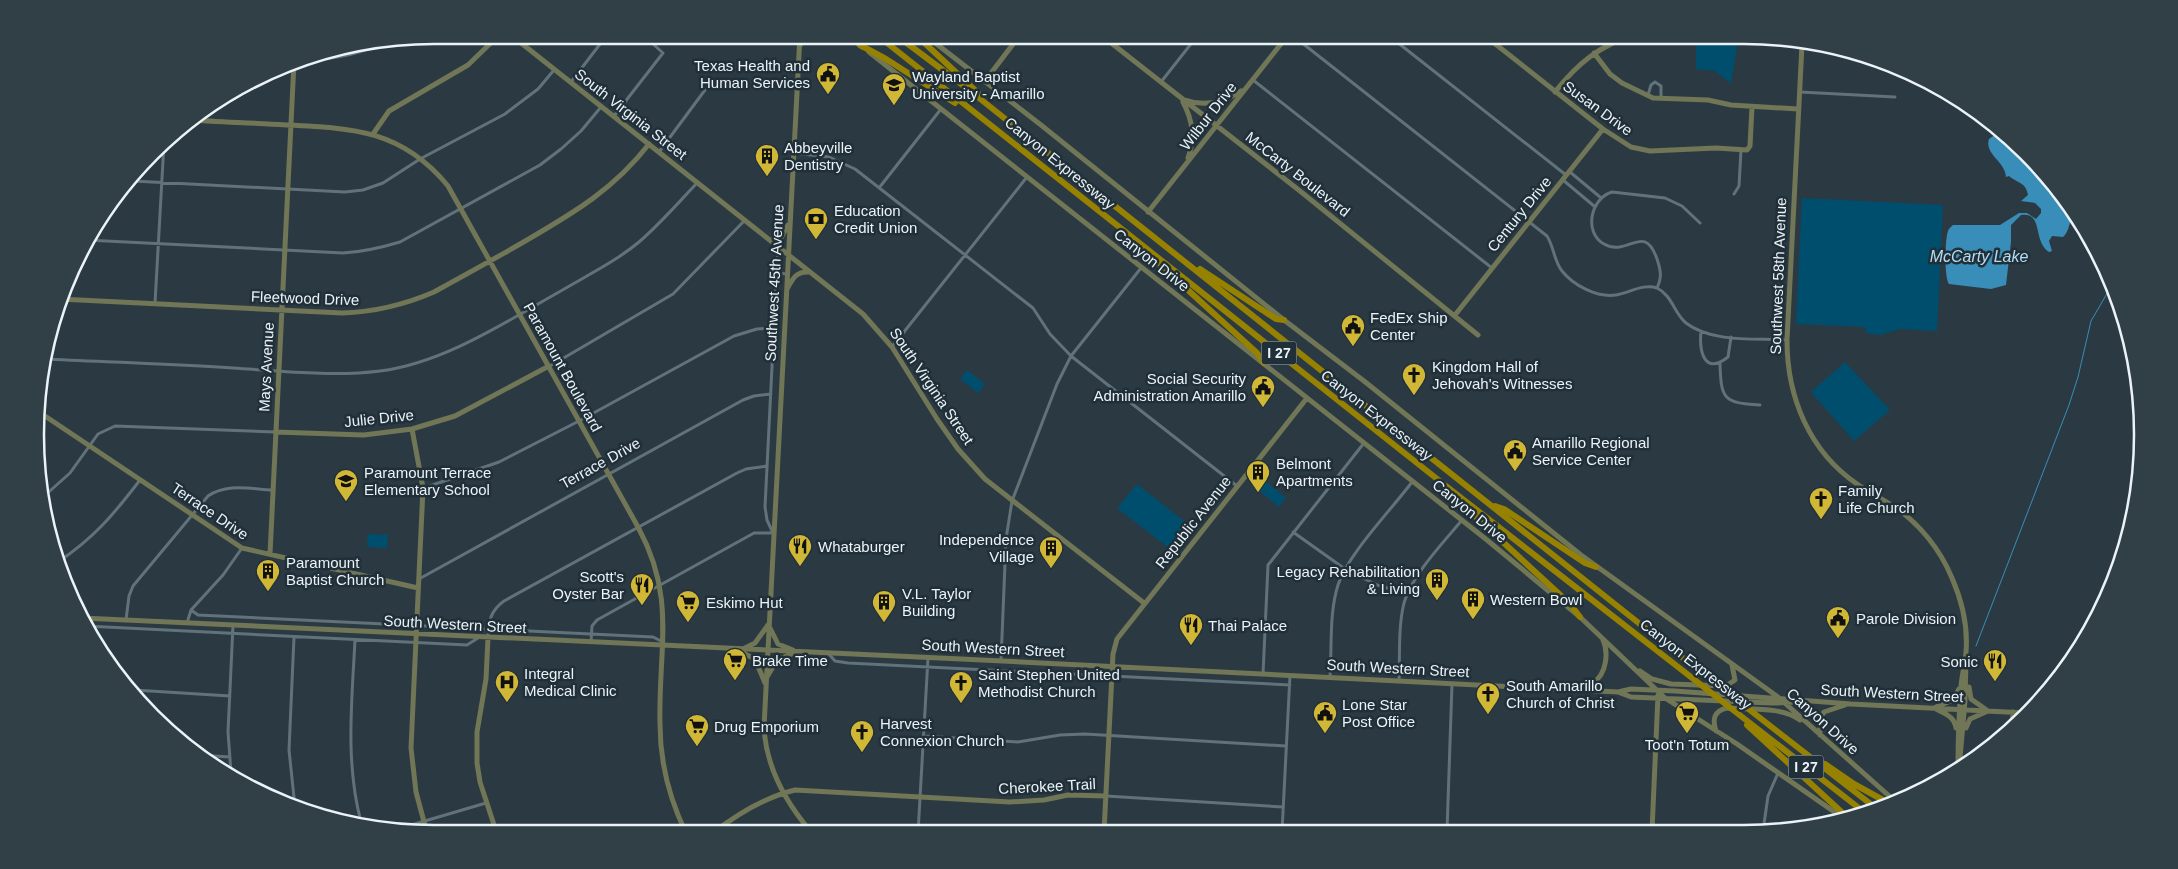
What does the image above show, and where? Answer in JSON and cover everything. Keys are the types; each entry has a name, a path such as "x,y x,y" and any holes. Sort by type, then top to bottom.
{"highway":[{"name":"Canyon Expressway","path":"888,44 963,105 995,126 1446,486 1725,703 1730,711 1859,808"},
{"name":"Canyon Expressway","path":"908,44 1871,804"},
{"path":"926,44 977,92 1016,124 1020,131"},
{"path":"860,45 868,48 954,103 963,105"},
{"path":"1126,232 1129,238 1257,353 1264,363"},
{"path":"1185,262 1197,266 1276,319 1284,320"},
{"path":"1446,486 1450,494 1570,604 1580,617"},
{"path":"1490,504 1504,509 1578,558 1596,567"},
{"path":"1747,723 1843,812"},
{"path":"1796,746 1804,749 1854,784 1883,800"}],"main road":[{"path":"374,134 388,111 468,64 489,44"},
{"name":"South Virginia Street","path":"522,44 863,314 892,346 958,449 984,479 1144,604"},
{"name":"Canyon Drive","path":"937,44 1284,320 1364,381 1596,567 1778,697 1890,797"},
{"path":"985,81 1013,44"},
{"name":"McCarty Boulevard","path":"1112,44 1478,335"},
{"name":"Wilbur Drive","path":"1148,212 1281,44"},
{"name":"Susan Drive","path":"1495,44 1603,129 1630,147 1650,151 1716,148 1744,150"},
{"path":"1555,92 1573,69 1594,53 1611,44"},
{"name":"Southwest 45th Avenue","path":"799,45 764,727 766,744 774,773 790,806 805,825"},
{"name":"Canyon Drive","path":"860,45 1462,520 1580,617 1628,662 1662,698"},
{"name":"Southwest 58th Avenue","path":"1802,48 1787,340 1787,361 1793,396 1801,417 1822,451 1851,480 1893,506 1925,534 1948,569 1964,615 1966,654 1961,686 1962,709"},
{"path":"1594,53 1610,74 1622,83 1648,96 1708,100 1752,107 1798,109"},
{"name":"Mays Avenue","path":"270,554 294,70"},
{"path":"1182,99 1198,103 1216,103 1232,97 1245,88"},
{"path":"1182,99 1191,120 1193,136 1186,164"},
{"path":"1744,150 1750,146 1752,107"},
{"name":"Paramount Boulevard","path":"202,121 342,128 374,134 398,144 440,177 461,208 638,527 650,553 660,585 664,615 660,723 662,750 672,796 683,825"},
{"name":"Century Drive","path":"1455,315 1603,129"},
{"name":"Fleetwood Drive","path":"68,299 342,313 386,309 411,302 434,292 577,211 609,188 635,162 649,144"},
{"path":"770,240 781,238 790,222"},
{"path":"786,292 793,276 797,273 810,272"},
{"name":"Julie Drive","path":"275,432 364,435 412,429 455,416 549,366"},
{"name":"Republic Avenue","path":"1104,825 1113,652 1117,638 1307,398"},
{"name":"Terrace Drive","path":"45,415 242,548 418,588"},
{"path":"412,429 423,488 411,748 416,792 425,825"},
{"name":"South Western Street","path":"90,618 479,638 663,644 738,650 928,657 1570,690 1618,692 1631,689 1655,690 1778,697 1851,704 2018,712"},
{"path":"738,650 755,643 769,625 778,644 796,652"},
{"path":"1570,690 1596,681 1602,672 1606,654 1602,637"},
{"path":"488,638 486,679 476,749 480,782 493,825"},
{"path":"738,650 755,659 766,683"},
{"path":"766,683 777,660 796,652"},
{"path":"1960,743 1969,721 1988,711 1971,699 1966,654"},
{"path":"1628,662 1659,682 1726,686 1735,680 1732,664"},
{"path":"1958,761 1967,670"},
{"path":"1933,708 1953,700 1961,686"},
{"path":"1618,692 1631,697 1785,703 1810,701"},
{"path":"1662,698 1716,730 1837,814"},
{"path":"1652,825 1662,698"},
{"path":"1820,736 1819,725 1824,712 1851,704"},
{"path":"1716,730 1715,715 1727,708 1787,714 1796,717 1820,736"},
{"path":"1933,708 1953,719 1960,743"},
{"path":"2013,712 2013,718"},
{"name":"Cherokee Trail","path":"783,793 795,790 1010,802 1044,800 1068,795 1106,796"},
{"path":"726,825 740,815 783,793"}],"street":[{"path":"571,83 600,44"},
{"path":"614,117 663,53 653,44"},
{"path":"1160,82 1191,44"},
{"path":"1303,44 1547,236 1552,243 1561,270 1589,291 1614,296 1648,286 1658,288 1668,297 1680,317 1700,331 1731,337 1787,340"},
{"path":"1399,44 1567,176 1600,197"},
{"path":"323,60 347,56 364,50"},
{"path":"137,181 345,192 363,190 383,183 420,160 505,114 538,89 554,70"},
{"path":"1252,80 1492,268"},
{"path":"1648,96 1651,85 1655,82 1661,86 1661,98"},
{"path":"659,152 705,90"},
{"path":"1799,92 1895,97"},
{"path":"95,241 365,252 400,242 540,165 562,149 581,131 601,107"},
{"path":"879,188 941,109"},
{"path":"1734,194 1739,186 1744,150"},
{"path":"793,152 817,154 835,159 855,169 1033,308 1050,334 1071,356 1237,486"},
{"path":"156,303 163,153"},
{"path":"1567,176 1594,206"},
{"path":"892,346 1027,177"},
{"path":"51,359 355,373 380,372 413,365 445,353 520,314 611,262 638,243 697,183"},
{"path":"1658,288 1662,279 1653,247 1649,242 1644,241 1617,247 1602,243 1592,224 1594,206 1600,197 1612,192 1665,198 1682,206 1700,223"},
{"name":"Julie Drive","path":"549,366 673,294 745,220"},
{"name":"Southwest 45th Avenue","path":"773,533 765,511 778,247"},
{"path":"1001,661 1006,539 1012,500 1057,384 1071,356 1141,268"},
{"path":"777,273 787,274"},
{"path":"423,488 499,462 579,421 734,336 757,329 774,328"},
{"path":"1700,331 1702,356 1711,364 1720,363 1728,357 1731,337"},
{"path":"1720,363 1720,387 1726,397 1737,404 1760,405"},
{"name":"Terrace Drive","path":"418,579 607,473 743,400 754,396 771,394"},
{"name":"Julie Drive","path":"48,493 70,473 98,434 106,429 124,425 275,432"},
{"path":"1263,674 1267,570 1271,560 1364,443"},
{"path":"488,638 491,613 504,601 737,473 746,469 767,466"},
{"path":"63,558 80,547 110,520 141,479"},
{"path":"1330,677 1335,600 1345,569 1412,482"},
{"path":"126,620 129,596 134,586 208,496 222,489 273,490"},
{"path":"1399,681 1402,617 1408,594 1418,576 1462,520"},
{"path":"1294,532 1345,569 1377,585 1408,594"},
{"path":"591,642 592,626 597,620 754,533 773,533"},
{"path":"187,623 191,610 223,575 242,548"},
{"path":"191,610 198,615 653,637 663,644"},
{"path":"94,626 467,645 479,638"},
{"path":"231,768 230,696 233,626"},
{"path":"294,637 289,750 294,799"},
{"path":"355,640 351,758 360,818"},
{"name":"South Western Street","path":"828,653 835,661 842,663 1290,685"},
{"path":"918,825 928,657"},
{"path":"1088,675 1089,666"},
{"path":"1208,671 1208,681"},
{"path":"1272,674 1272,684"},
{"path":"1282,825 1290,675"},
{"path":"1448,825 1452,684"},
{"path":"140,690 230,696"},
{"path":"924,736 1018,742 1067,734 1286,746"},
{"path":"213,756 230,757"},
{"path":"1764,824 1768,796 1778,772"},
{"name":"Cherokee Trail","path":"1106,796 1283,807"},
{"path":"414,824 486,802"}],"shaded area":[{"path":"1696,44 1738,44 1731,84 1715,71 1696,69"},
{"path":"1802,198 1943,205 1937,331 1900,329 1880,335 1866,333 1865,327 1796,324"},
{"path":"1845,362 1890,410 1854,441 1811,392"},
{"path":"967,370 985,384 978,393 960,379"},
{"path":"1263,479 1286,498 1279,507 1256,488"},
{"path":"1137,484 1189,525 1170,549 1117,508"},
{"path":"368,534 388,535 387,548 367,547"}],"water":[{"name":"McCarty Lake","path":"1994,135 2020,158 2054,197 2070,220 2069,226 2063,237 2052,236 2049,241 2052,251 2049,252 2041,241 2033,218 2028,215 2021,215 2011,225 2006,285 1991,289 1949,284 1946,267 1946,242 1948,230 1953,225 2000,225 2019,213 2027,213 2036,219 2041,213 2041,209 2035,203 2021,201 2028,195 2027,191 2021,183 2009,176 2006,177 2003,167 1992,154 1988,144 1989,139"}],"waterway":[{"path":"1976,646 2069,405 2078,377 2091,321 2108,292"}],"place":[{"name":"Texas Health and Human Services","path":"828,95"},
{"name":"Wayland Baptist University - Amarillo","path":"894,106"},
{"name":"Abbeyville Dentistry","path":"767,177"},
{"name":"Education Credit Union","path":"816,240"},
{"name":"FedEx Ship Center","path":"1353,347"},
{"name":"Kingdom Hall of Jehovah's Witnesses","path":"1414,396"},
{"name":"Social Security Administration Amarillo","path":"1263,408"},
{"name":"Amarillo Regional Service Center","path":"1515,472"},
{"name":"Belmont Apartments","path":"1258,493"},
{"name":"Paramount Terrace Elementary School","path":"346,502"},
{"name":"Family Life Church","path":"1821,520"},
{"name":"Whataburger","path":"800,567"},
{"name":"Independence Village","path":"1051,569"},
{"name":"Paramount Baptist Church","path":"268,592"},
{"name":"Legacy Rehabilitation & Living","path":"1437,601"},
{"name":"Scott's Oyster Bar","path":"642,606"},
{"name":"Western Bowl","path":"1473,620"},
{"name":"Eskimo Hut","path":"688,623"},
{"name":"V.L. Taylor Building","path":"884,623"},
{"name":"Parole Division","path":"1838,639"},
{"name":"Thai Palace","path":"1191,646"},
{"name":"Brake Time","path":"735,681"},
{"name":"Sonic","path":"1995,682"},
{"name":"Integral Medical Clinic","path":"507,703"},
{"name":"Saint Stephen United Methodist Church","path":"961,704"},
{"name":"South Amarillo Church of Christ","path":"1488,715"},
{"name":"Lone Star Post Office","path":"1325,734"},
{"name":"Toot'n Totum","path":"1687,734"},
{"name":"Drug Emporium","path":"697,747"},
{"name":"Harvest Connexion Church","path":"862,753"}]}
